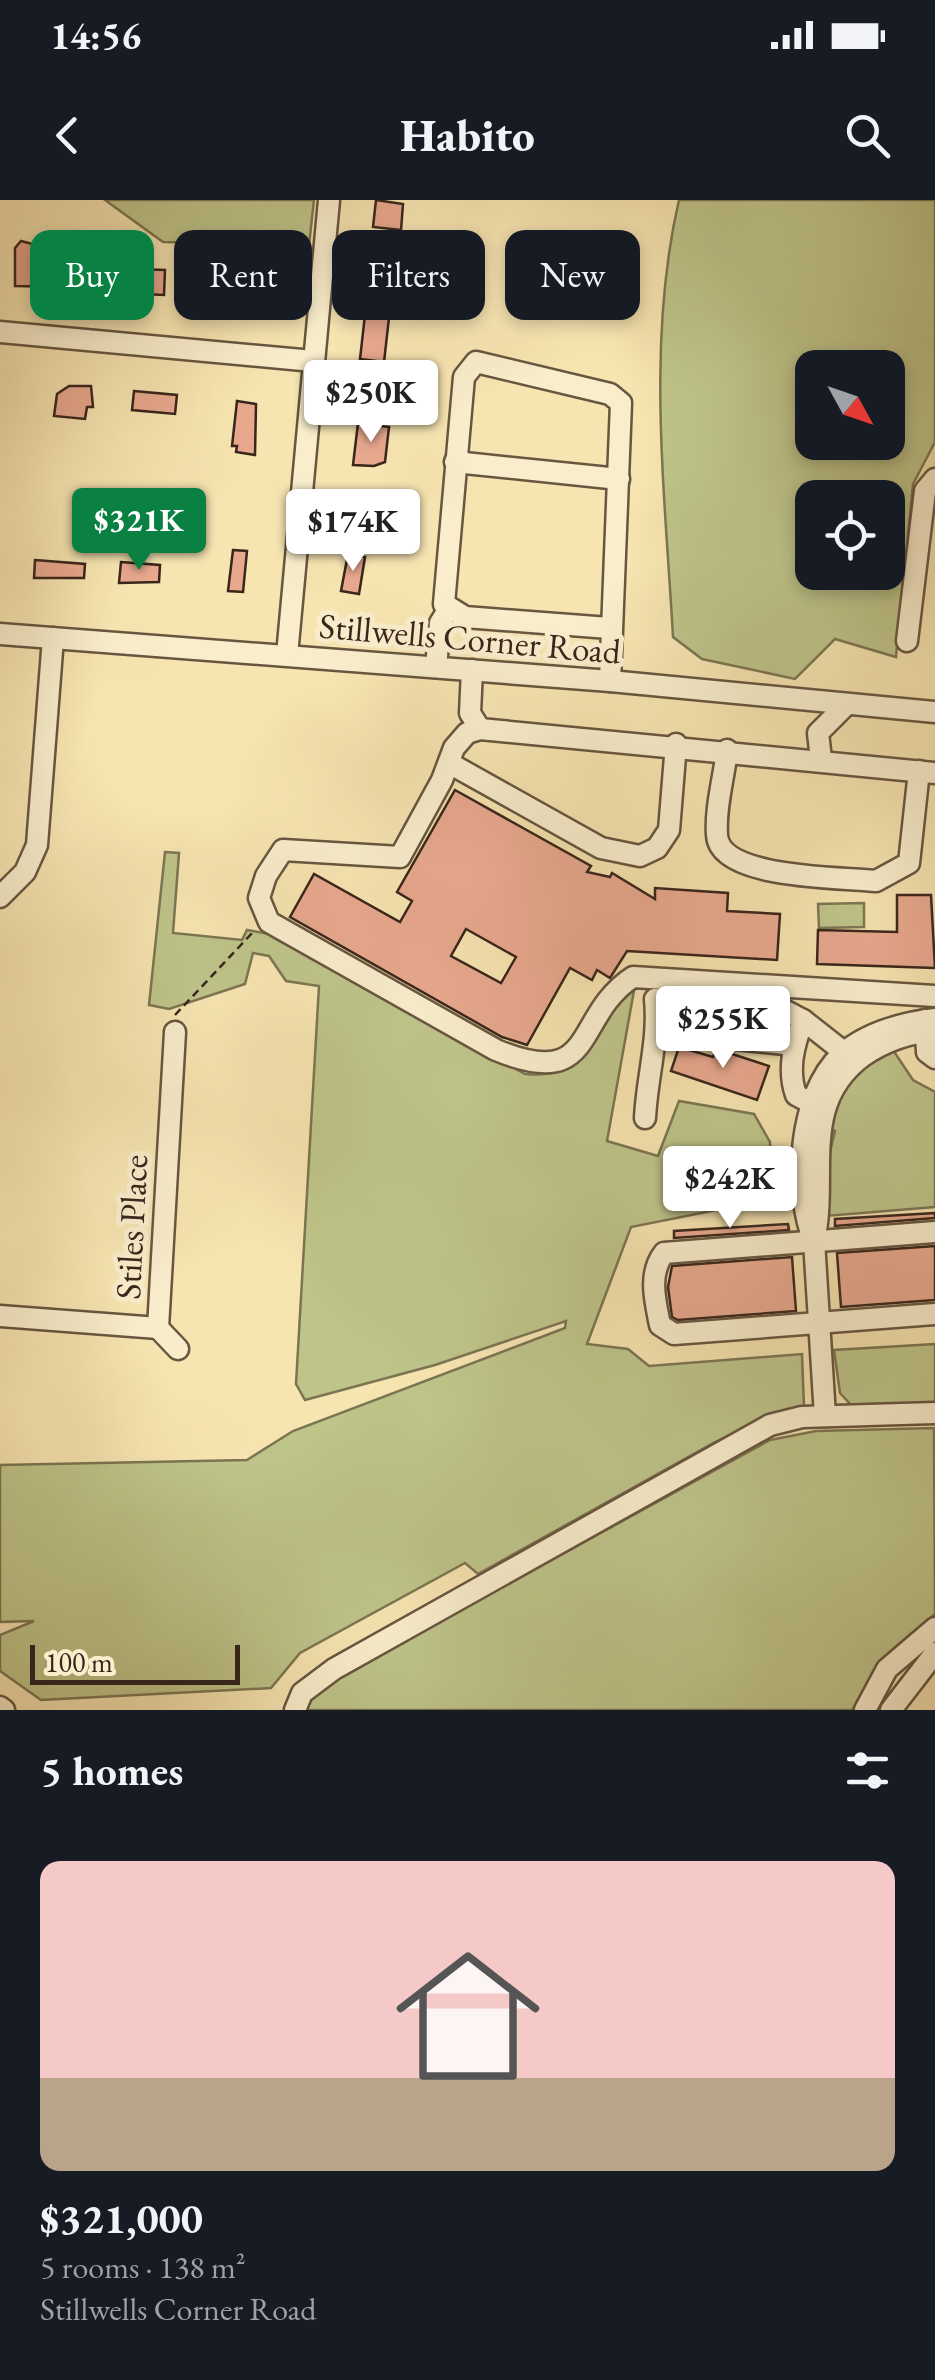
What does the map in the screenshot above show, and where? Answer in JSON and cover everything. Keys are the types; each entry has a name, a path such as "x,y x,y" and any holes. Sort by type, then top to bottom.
{"street":[{"path":"286,655 329,200"},
{"path":"0,332 313,361"},
{"path":"436,667 440,623 448,610 442,587 464,377 470,366 486,362 618,399 623,409 609,628 610,681"},
{"path":"455,462 618,479"},
{"path":"906,641 925,492 935,479"},
{"path":"448,610 464,617 609,628"},
{"name":"Stillwells Corner Road","path":"0,634 610,681 935,712"},
{"path":"0,897 26,872 37,846 53,638"},
{"path":"472,670 470,713 480,728"},
{"path":"797,700 808,726 813,758"},
{"path":"813,758 818,734 846,705"},
{"path":"728,750 716,837 722,853 740,865 876,881 908,862 929,773 676,744 480,728 460,738 400,857 283,850 266,876 259,898 266,918 496,1050 529,1064 551,1064 578,1050 615,989 633,977 935,996"},
{"path":"448,763 601,848 640,856 657,848 668,830 676,744"},
{"path":"645,1118 647,1078 658,1031 654,999 784,1010 851,1057"},
{"path":"803,1020 794,1045 792,1082 796,1095 811,1103"},
{"path":"814,1241 805,1220 802,1145 811,1103 851,1057 890,1026 930,1026 927,1052 935,1058"},
{"path":"658,1031 794,1045"},
{"name":"Stiles Place","path":"0,1316 158,1328 175,1032"},
{"path":"825,1416 814,1241 818,1219 818,1128 826,1099 851,1057"},
{"path":"935,1232 664,1253 654,1266 654,1297 660,1325 674,1334 935,1314"},
{"path":"158,1328 178,1349"},
{"path":"295,1710 302,1693 334,1668 726,1446 770,1425 825,1416 935,1413"},
{"path":"865,1710 887,1669 935,1628"},
{"path":"891,1710 935,1653"}],"path":[{"path":"175,1032 177,1010 266,918"}],"green space":[{"path":"105,200 314,200 311,230 174,230 174,242 163,242 154,235 154,230 146,230"},
{"path":"679,200 935,200 935,442 913,484 905,565 905,480 795,480 795,590 903,590 896,657 835,639 795,679 702,659 673,637 661,417 663,308"},
{"path":"165,852 179,853 173,933 242,940 247,930 276,935 525,1074 549,1074 580,1059 635,985 607,1141 658,1156 679,1101 754,1114 770,1142 771,1199 631,1227 587,1344 628,1349 649,1366 802,1354 804,1407 781,1412 715,1442 478,1574 465,1563 300,1653 271,1688 41,1700 0,1671 0,1635 34,1621 0,1622 0,1465 247,1460 293,1431 565,1328 566,1321 435,1365 305,1400 296,1384 319,986 286,981 269,956 253,953 245,984 169,1009 149,1005"},
{"path":"864,903 864,927 819,928 818,904"},
{"path":"893,1050 913,1080 935,1092 935,1207 826,1216 829,1156 835,1131 823,1127 851,1081"},
{"path":"935,1344 935,1402 852,1406 840,1393 834,1350"},
{"path":"934,1428 935,1614 894,1648 852,1710 305,1710 318,1688 770,1440 816,1431"}],"building":[{"path":"376,200 403,204 401,230 373,227"},
{"path":"21,241 30,243 30,286 15,286 15,248"},
{"path":"154,270 165,270 164,295 154,295"},
{"path":"364,320 389,320 384,362 360,359"},
{"path":"69,386 91,386 93,407 87,407 85,419 54,416 57,394"},
{"path":"134,391 177,395 175,414 132,410"},
{"path":"237,401 256,404 255,455 236,452 237,446 232,446"},
{"path":"358,423 389,427 385,462 353,465"},
{"path":"233,550 247,551 243,592 228,591"},
{"path":"348,554 365,557 359,594 341,591"},
{"path":"35,560 85,564 84,578 34,578"},
{"path":"121,562 160,565 159,582 119,583"},
{"path":"455,790 591,866 587,872 610,877 612,873 655,899 655,888 728,893 727,911 780,914 777,960 627,951 610,978 597,970 592,980 570,968 527,1045 502,1037 290,917 314,874 400,922 412,901 397,892","holes":["466,929 516,957 501,983 451,956"]},
{"path":"897,895 931,895 935,968 817,964 818,930 897,932"},
{"path":"679,1047 713,1057 715,1051 726,1052 769,1066 757,1100 671,1071"},
{"path":"935,1213 935,1218 835,1226 835,1219"},
{"path":"788,1224 789,1230 674,1238 674,1231"},
{"path":"935,1246 935,1300 841,1307 837,1253"},
{"path":"792,1257 796,1311 678,1320 672,1317 668,1287 672,1266"}]}
